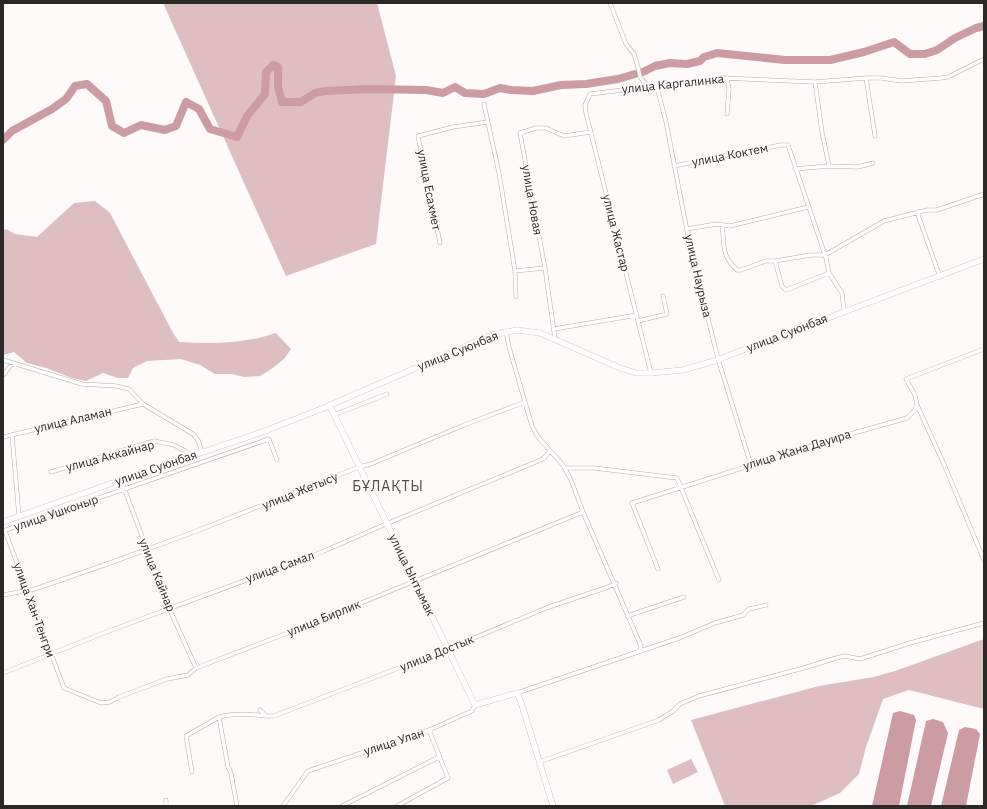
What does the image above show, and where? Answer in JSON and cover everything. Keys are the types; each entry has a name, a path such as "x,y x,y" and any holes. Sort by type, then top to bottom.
{"main road":[{"name":"улица Суюнбая","path":"3,522 265,431 330,406 492,335 517,330 540,333 620,368 636,373 683,370 718,359 844,311 940,277 984,259"},
{"name":"улица Ынтымак","path":"330,406 414,582 475,705"},
{"path":"475,705 517,693 553,806"}],"street":[{"path":"610,3 626,44 634,54 640,77 647,86"},
{"name":"улица Каргалинка","path":"590,94 647,86 727,78 815,82 866,78 882,78 901,81 941,78 984,59"},
{"path":"727,78 729,88 727,114"},
{"path":"866,78 875,136"},
{"path":"815,82 822,132 829,166"},
{"name":"улица Наурыза","path":"653,86 658,92 666,122 686,229 718,359 751,465"},
{"name":"улица Жастар","path":"590,94 585,110 651,373"},
{"path":"484,104 499,173 515,271 516,297"},
{"name":"улица Есахмет","path":"440,243 418,136 453,127 488,122"},
{"name":"улица Новая","path":"555,339 545,268 520,133 536,128 546,128 564,136 591,132"},
{"name":"улица Коктем","path":"674,166 785,144 788,145 795,169"},
{"path":"844,311 842,293 829,273 825,255 795,169 829,166 858,167 873,163"},
{"path":"722,225 724,251 736,270 741,270 766,261 811,255 825,255 884,220 927,210 937,210 984,194"},
{"path":"686,229 717,224 730,226 808,207"},
{"path":"917,212 940,277"},
{"path":"775,261 782,286 786,290 829,273"},
{"path":"515,271 545,268"},
{"path":"638,321 667,314 663,296"},
{"path":"554,329 637,315"},
{"path":"506,332 509,348 532,426 538,437 564,468 571,480 583,512 615,584 640,646 640,651"},
{"path":"984,348 906,379 915,395 917,405 943,462 984,560"},
{"path":"3,360 82,384 116,386 130,389 143,404 193,434 198,440 202,453"},
{"path":"3,374 13,364"},
{"path":"334,415 387,394"},
{"name":"улица Жетысу","path":"3,595 35,589 202,529 359,467 371,464 464,425 525,402"},
{"name":"улица Аламан","path":"3,437 143,404"},
{"name":"улица Жана Дауира","path":"658,569 632,503 843,436 906,418 915,410 917,405"},
{"path":"12,435 19,516"},
{"name":"улица Ушконыр","path":"4,531 269,439 277,460"},
{"name":"улица Аккайнар","path":"51,472 154,441 174,445 187,452 188,457"},
{"name":"улица Самал","path":"3,673 50,653 322,552 543,459 550,451"},
{"path":"564,468 594,468 677,478 719,580"},
{"name":"улица Кайнар","path":"121,480 169,608 196,668"},
{"name":"улица Бирлик","path":"64,688 101,703 110,702 119,697 167,679 188,675 196,668 414,582 583,512"},
{"name":"улица Хан-Тенгри","path":"4,531 64,688"},
{"name":"улица Достык","path":"192,772 186,736 225,715 255,714 274,716 448,649 546,608 615,584"},
{"path":"627,616 684,598"},
{"path":"517,693 682,637 715,623 743,615 749,609 766,605"},
{"path":"540,762 659,720 673,711 680,704 699,696 836,658 845,656 860,659 910,642 984,623"},
{"name":"улица Улан","path":"283,806 308,770 428,730 472,711 475,705"},
{"path":"260,710 266,716"},
{"path":"219,718 237,806"},
{"path":"397,806 448,778 428,730"},
{"path":"342,806 439,757"},
{"path":"166,800 166,806"}],"shaded area":[{"path":"163,3 377,3 396,76 376,244 286,276"},
{"path":"95,201 110,213 179,342 204,343 240,341 264,337 276,333 291,349 284,359 260,376 245,377 231,374 215,374 200,365 181,359 147,361 133,368 128,378 118,378 103,373 86,381 72,378 46,368 27,363 14,352 3,355 3,231 6,229 15,234 37,237 74,203"},
{"path":"984,639 984,709 909,690 883,699 866,747 859,774 840,793 811,806 725,806 691,720 819,686 874,677"},
{"path":"900,711 914,715 916,720 899,806 872,806 893,713"},
{"path":"933,719 943,722 948,733 931,806 907,806 926,721"},
{"path":"965,727 976,729 980,734 966,806 941,806 959,730"},
{"path":"691,759 698,772 673,784 667,770"}],"waterway":[{"path":"643,72 655,66 670,63 687,64 700,61 704,57 717,53 785,60 830,60 864,52 894,42 910,54 925,54 937,50 955,38 976,28 984,26"},
{"path":"3,140 12,131 52,109 66,99 75,86 87,84 106,101 112,126 124,133 141,125 165,130 176,126 186,102 199,109 210,129 237,137 247,116 265,94 266,72 273,65 278,67 278,86 282,102 301,102 315,93 325,91 368,89 426,90 443,93 455,87 465,93 484,94 500,88 533,91 561,85 586,84 618,79 635,74"}],"district":[{"name":"БҰЛАҚТЫ","path":"388,486"}]}
